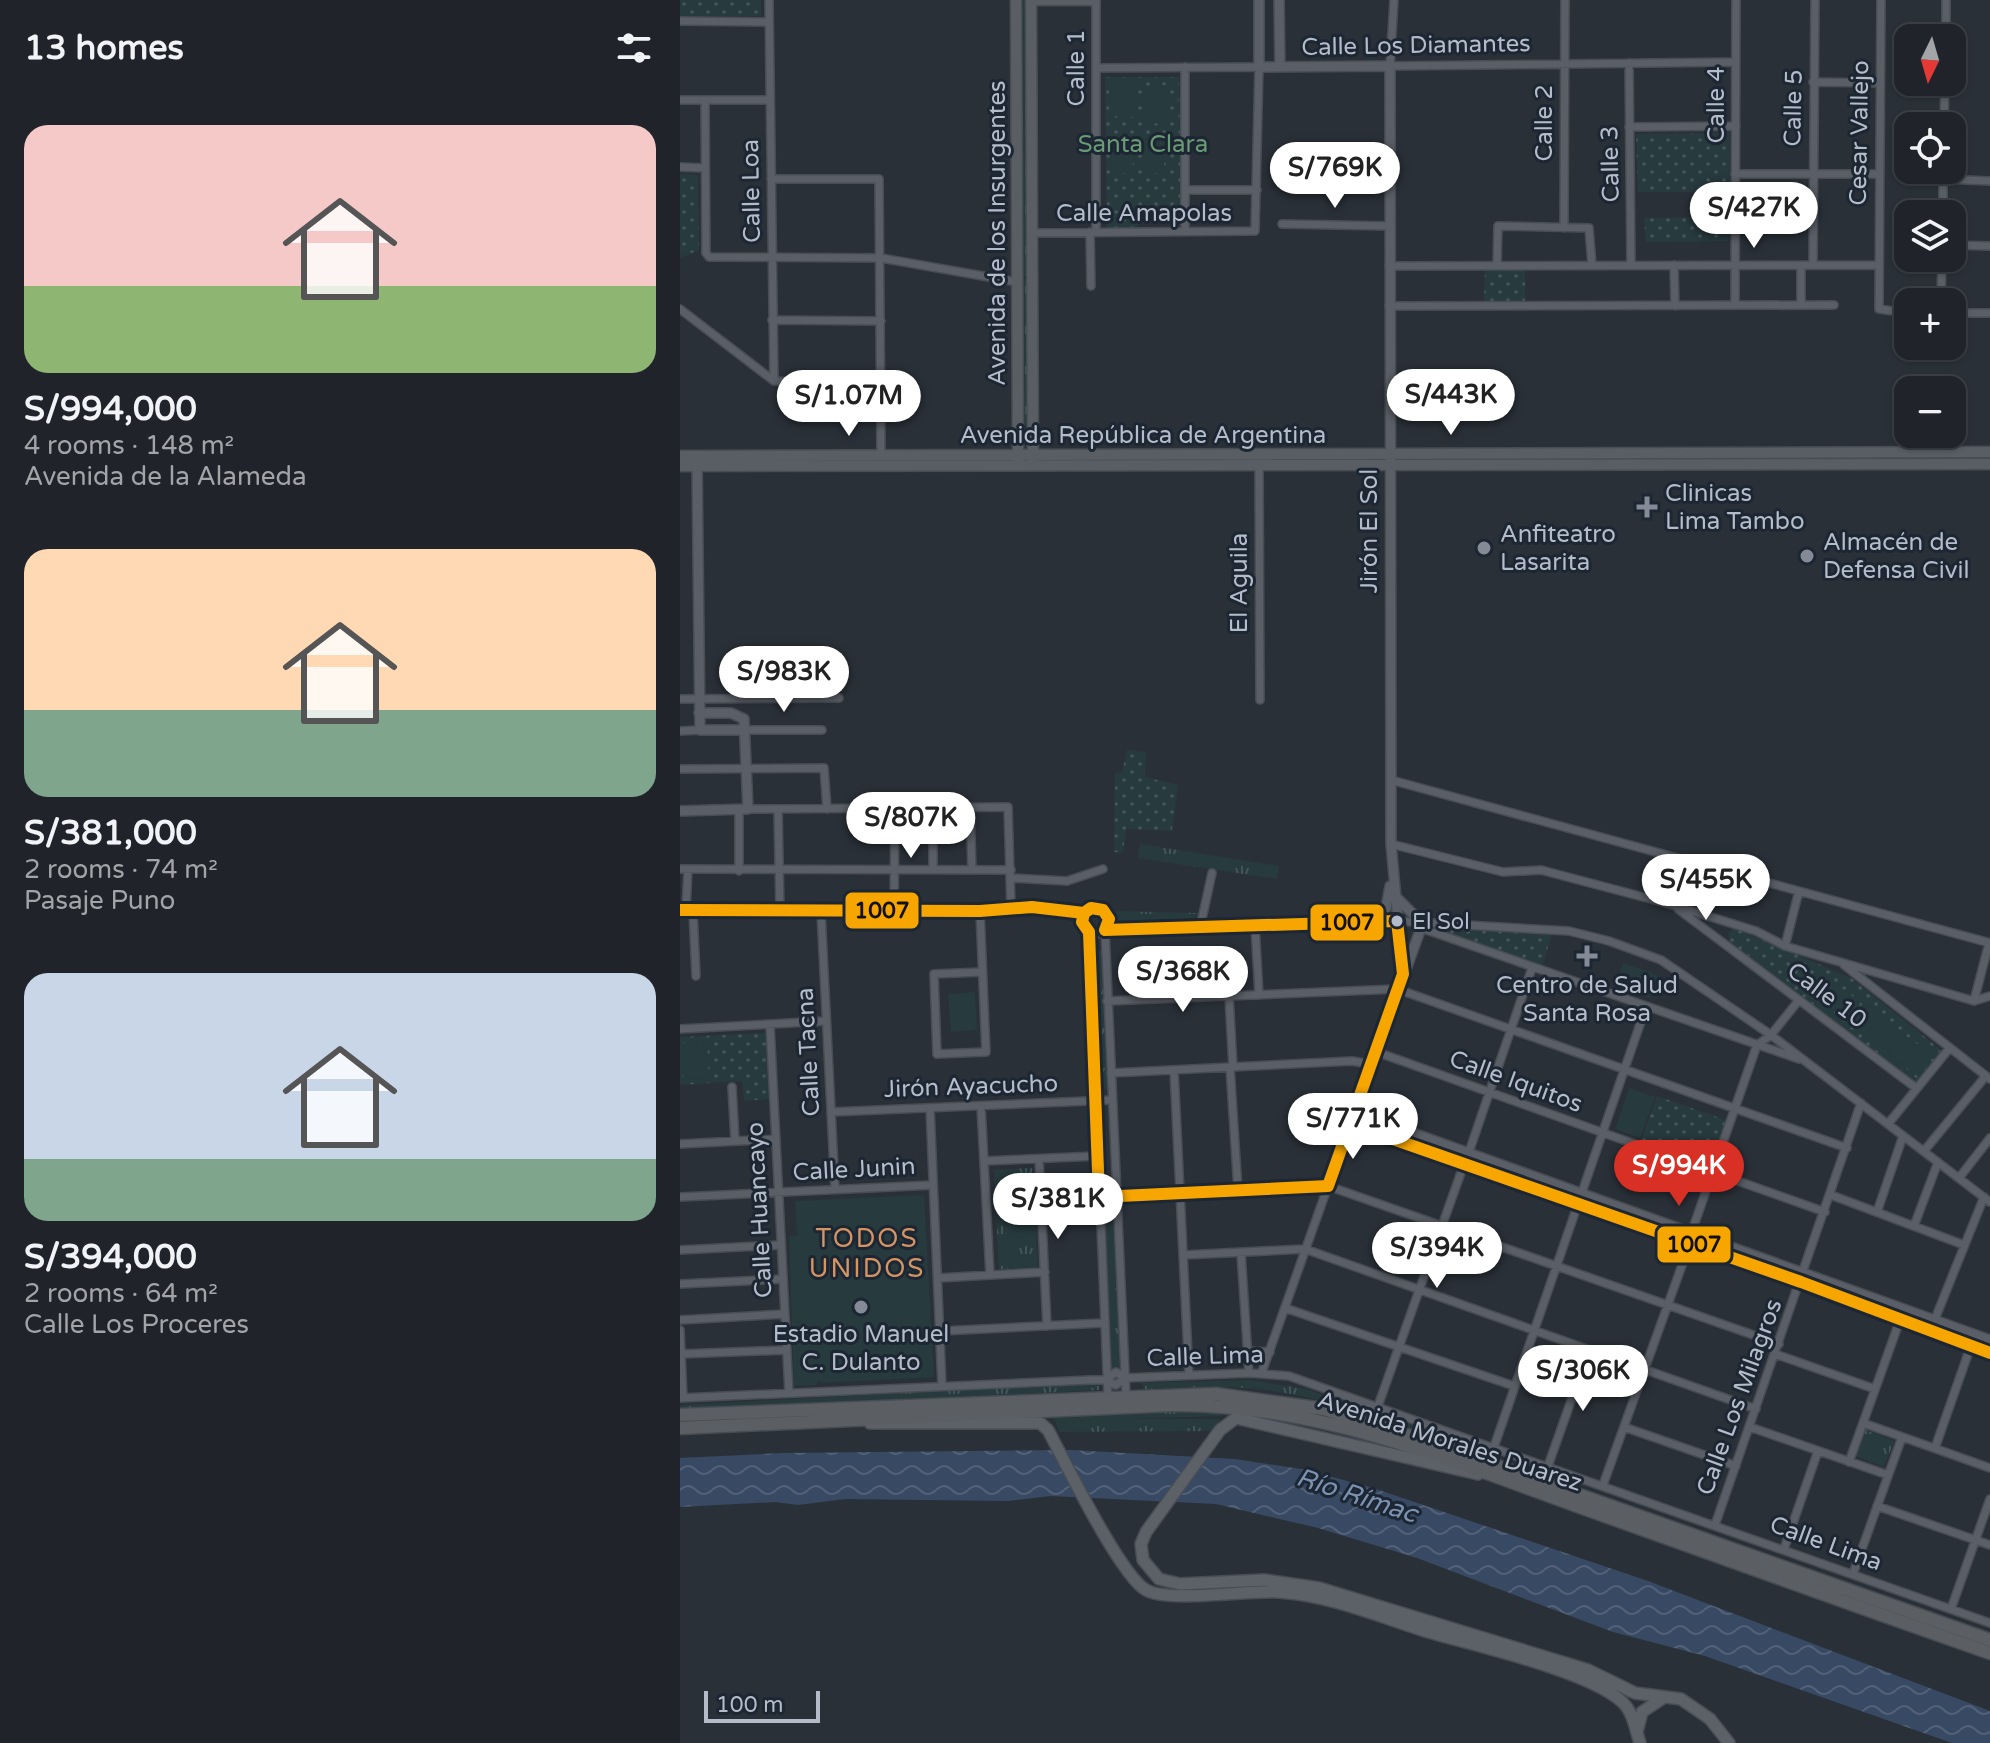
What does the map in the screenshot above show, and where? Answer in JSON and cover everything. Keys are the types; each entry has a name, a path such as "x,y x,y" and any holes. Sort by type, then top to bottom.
{"highway":[{"name":"Avenida Morales Duarez","path":"680,1415 1126,1395 1238,1395 1336,1412 1990,1640"},
{"name":"Avenida Morales Duarez","path":"680,1428 1172,1405 1253,1407 1349,1427 1990,1653"}],"main road":[{"name":"Avenida de los Insurgentes","path":"1016,0 1018,460"},
{"name":"Avenida de los Insurgentes","path":"1031,0 1033,460"},
{"path":"1031,0 1095,0"},
{"name":"Avenida República de Argentina","path":"1033,460 1259,465 1389,460 1990,452"},
{"name":"Avenida República de Argentina","path":"680,456 697,461 1389,460 1990,464"},
{"name":"Avenida República de Argentina","path":"680,466 697,461"},
{"path":"1498,1478 1242,1418 1226,1423 1209,1444 1146,1532 1141,1550 1145,1567 1168,1583 1264,1580 1319,1588 1588,1670 1635,1693 1681,1699 1695,1705 1719,1738 1729,1743"},
{"path":"845,1419 880,1425 1034,1421 1044,1425 1128,1573 1149,1592 1159,1595 1257,1591 1305,1595 1580,1678 1621,1701 1638,1738"},
{"path":"1638,1738 1642,1712 1664,1698"}],"street":[{"name":"Calle Loa","path":"769,0 774,381"},
{"name":"Calle 1","path":"1091,286 1095,0"},
{"path":"1185,190 1257,190 1259,0"},
{"path":"1279,0 1280,67"},
{"name":"Jirón El Sol","path":"1394,0 1388,226 1391,844 1403,974"},
{"name":"Calle 2","path":"1564,228 1565,0"},
{"name":"Calle 4","path":"1735,305 1736,0"},
{"name":"Calle 5","path":"1813,265 1815,0"},
{"name":"Cesar Vallejo","path":"1881,0 1879,309 1894,312"},
{"path":"1946,0 1946,24"},
{"path":"680,21 769,22"},
{"name":"Calle Los Diamantes","path":"1096,68 1736,62"},
{"name":"Calle 3","path":"1629,63 1631,265"},
{"path":"1185,67 1185,232"},
{"path":"1813,82 1879,83"},
{"path":"680,100 770,100"},
{"path":"705,100 706,253 714,259 881,258 1017,282"},
{"path":"1629,127 1736,126"},
{"path":"680,167 705,168"},
{"path":"1735,174 1878,174"},
{"path":"1966,177 1990,181"},
{"path":"771,179 878,178 881,258 880,461"},
{"name":"Calle Amapolas","path":"1033,233 1255,231 1257,190"},
{"path":"1282,224 1388,226"},
{"path":"1497,266 1497,226 1590,228 1592,265"},
{"path":"1966,245 1990,246"},
{"path":"1674,265 1675,306"},
{"path":"1801,265 1801,305"},
{"path":"1389,266 1878,265"},
{"path":"1389,306 1834,305"},
{"path":"680,309 774,381 881,382"},
{"path":"1966,313 1990,313"},
{"path":"772,320 881,321"},
{"path":"697,461 700,730"},
{"name":"El Aguila","path":"1259,465 1260,700"},
{"path":"680,699 839,698"},
{"path":"699,713 740,715 746,730 747,767 739,871"},
{"path":"680,731 822,730"},
{"path":"680,769 826,769 827,809"},
{"path":"1391,780 1989,943 1974,1001"},
{"path":"894,911 895,808"},
{"path":"933,808 933,870"},
{"path":"970,808 972,870"},
{"path":"778,809 780,912"},
{"path":"680,811 1010,810 1011,908"},
{"path":"1391,844 1503,872 1541,870 1732,923 1785,946 1974,1001 1990,996"},
{"path":"696,976 686,910 684,869 779,872 972,870 1067,881 1103,869"},
{"name":"Jirón El Sol","path":"1370,921 1386,908 1392,871"},
{"path":"1200,928 1212,873"},
{"path":"1785,946 1799,891"},
{"path":"1395,896 1420,924 1532,968 1805,1060"},
{"name":"Calle 10","path":"1674,906 1916,1088"},
{"path":"686,910 821,912 1069,908 1084,913"},
{"path":"1084,913 1091,908 1103,910 1109,919 1105,930 1107,1001 1126,1395"},
{"path":"980,911 986,1052 937,1054 934,974 982,972"},
{"name":"Calle Tacna","path":"821,912 835,1189"},
{"path":"1084,913 1083,926 1089,932 1098,934 1105,930 1370,921 1569,931 1609,941 1672,966 1805,1060 1987,1199 1964,1245 1935,1319"},
{"path":"1723,943 1719,934 1721,927 1732,923"},
{"path":"1262,1372 1420,924"},
{"path":"1255,925 1259,995"},
{"path":"1089,932 1108,1396"},
{"path":"1841,963 1987,1078 1924,1151"},
{"path":"1469,1152 1532,968"},
{"path":"1107,1001 1397,989 1847,1148"},
{"path":"1229,996 1238,1190"},
{"path":"1692,1231 1757,1045 1771,1035 1799,1000"},
{"path":"1494,1447 1646,1007"},
{"path":"680,1029 826,1021"},
{"name":"Calle Huancayo","path":"770,1025 789,1393"},
{"path":"1888,1124 1948,1050"},
{"name":"Calle Iquitos","path":"1374,1051 1825,1212"},
{"path":"1111,1073 1352,1061 1370,1064"},
{"path":"1174,1070 1189,1375"},
{"path":"732,1087 735,1141"},
{"name":"Jirón Ayacucho","path":"831,1112 1112,1100"},
{"name":"Calle Los Milagros","path":"1715,1525 1861,1103"},
{"path":"981,1106 990,1275"},
{"path":"930,1108 942,1386"},
{"path":"1354,1112 1805,1270 1990,1340"},
{"path":"1350,1124 1801,1282 1990,1353"},
{"path":"1877,1212 1903,1136"},
{"path":"1959,1178 1990,1138"},
{"path":"680,1144 776,1139"},
{"path":"984,1161 1097,1156"},
{"path":"1039,1159 1047,1326"},
{"path":"1914,1226 1938,1162"},
{"path":"1378,1406 1464,1164"},
{"name":"Calle Junin","path":"680,1197 933,1185"},
{"path":"1099,1197 1328,1186 1444,1224 1779,1344"},
{"path":"1831,1195 1964,1245"},
{"path":"1603,1485 1690,1243"},
{"path":"680,1250 781,1245"},
{"path":"1183,1255 1305,1249 1756,1409"},
{"path":"1241,1253 1249,1373"},
{"path":"938,1278 1045,1272"},
{"path":"680,1284 783,1279"},
{"path":"1285,1308 1514,1386"},
{"path":"680,1320 785,1314"},
{"path":"1849,1462 1900,1320"},
{"path":"941,1331 1103,1323"},
{"path":"680,1330 681,1398"},
{"path":"1935,1448 1975,1334"},
{"path":"681,1354 787,1350"},
{"path":"1548,1466 1589,1350"},
{"path":"1247,1351 1270,1352"},
{"path":"1775,1354 1875,1389"},
{"name":"Calle Lima","path":"681,1398 1106,1380 1116,1372 1125,1378 1262,1372 1305,1380 1990,1623"},
{"path":"1863,1423 1990,1468"},
{"path":"1624,1427 1736,1466"},
{"path":"1750,1427 1888,1475"},
{"path":"1853,1574 1902,1437"},
{"path":"1784,1549 1818,1451"},
{"path":"1951,1609 1990,1499"},
{"path":"1877,1506 1990,1545"}],"green space":[{"path":"680,0 761,0 761,16 680,16"},
{"path":"1020,0 1026,0 1027,276 1021,276"},
{"name":"Santa Clara","path":"1105,77 1179,77 1181,211 1139,212 1138,228 1107,228"},
{"path":"1109,81 1134,81 1134,117 1109,116"},
{"path":"1168,85 1168,123 1145,124 1145,86"},
{"path":"1729,133 1730,192 1638,192 1636,134"},
{"path":"1111,137 1132,137 1133,173 1112,173"},
{"path":"1145,139 1165,140 1164,173 1145,173"},
{"path":"680,174 698,175 699,250 680,258"},
{"path":"1728,217 1729,241 1646,242 1644,218"},
{"path":"1485,269 1525,270 1525,302 1484,301"},
{"path":"1022,279 1027,279 1028,427 1023,426"},
{"path":"1127,750 1146,752 1145,777 1178,785 1172,831 1126,829 1123,853 1114,852 1115,774 1122,772"},
{"path":"1140,844 1279,866 1277,879 1138,858"},
{"path":"1114,911 1198,913 1196,920 1114,925"},
{"path":"1449,927 1552,934 1542,967 1446,933"},
{"path":"1734,928 1851,978 1941,1050 1917,1083 1729,943 1729,933"},
{"path":"1101,951 1109,1089 1098,1090 1091,952"},
{"path":"1623,963 1658,975 1650,998 1615,986"},
{"path":"1833,982 1861,1002 1847,1020 1819,1000"},
{"path":"975,992 977,1030 951,1032 948,994"},
{"path":"1869,1005 1900,1030 1884,1050 1853,1025"},
{"path":"766,1033 770,1099 744,1101 742,1081 680,1085 680,1037"},
{"path":"1902,1033 1934,1056 1919,1077 1887,1054"},
{"path":"707,1042 709,1078 683,1079 682,1043"},
{"path":"1629,1088 1655,1097 1640,1138 1615,1129"},
{"path":"1657,1096 1726,1120 1709,1165 1641,1141"},
{"path":"1032,1168 1038,1267 999,1269 994,1170"},
{"name":"Estadio Manuel C. Dulanto","path":"924,1195 934,1377 822,1383 819,1380 816,1385 794,1386 789,1236 797,1235 795,1201"},
{"path":"1026,1197 1028,1238 1006,1240 1003,1199"},
{"path":"1104,1206 1112,1206 1120,1369 1112,1369"},
{"path":"1250,1380 1306,1389 1488,1450 1486,1455 1358,1411 1305,1397 1246,1388 1144,1389 1142,1383"},
{"path":"1099,1383 1099,1390 680,1411 680,1405"},
{"path":"1234,1409 1221,1416 1123,1419 1221,1419 1212,1431 1059,1432 1055,1420 1047,1414"},
{"path":"1866,1430 1894,1441 1884,1467 1856,1456"}],"water":[{"name":"Río Rímac","path":"1071,1450 1235,1459 1307,1470 1373,1488 1648,1581 1990,1711 1990,1743 1952,1743 1705,1656 1613,1632 1417,1558 1318,1528 1216,1504 1051,1496 1008,1501 845,1499 798,1505 775,1502 680,1507 680,1458 782,1453"}],"transit line":[{"name":"1007","path":"680,910 980,911 1032,907 1084,913"},
{"name":"1007","path":"1084,913 1091,908 1103,910 1109,919 1105,930 1397,921 1403,974 1354,1112 1388,1124"},
{"name":"1007","path":"1084,913 1082,922 1089,932 1099,1197 1328,1186 1350,1124 1801,1282 1990,1353"}],"place":[{"name":"Clinicas Lima Tambo","path":"1647,507"},
{"name":"Anfiteatro Lasarita","path":"1484,548"},
{"name":"Almacén de Defensa Civil","path":"1807,556"},
{"name":"El Sol","path":"1397,921"},
{"name":"Centro de Salud Santa Rosa","path":"1587,956"},
{"name":"Estadio Manuel C. Dulanto","path":"861,1307"}],"district":[{"name":"TODOS UNIDOS","path":"867,1253"}]}
